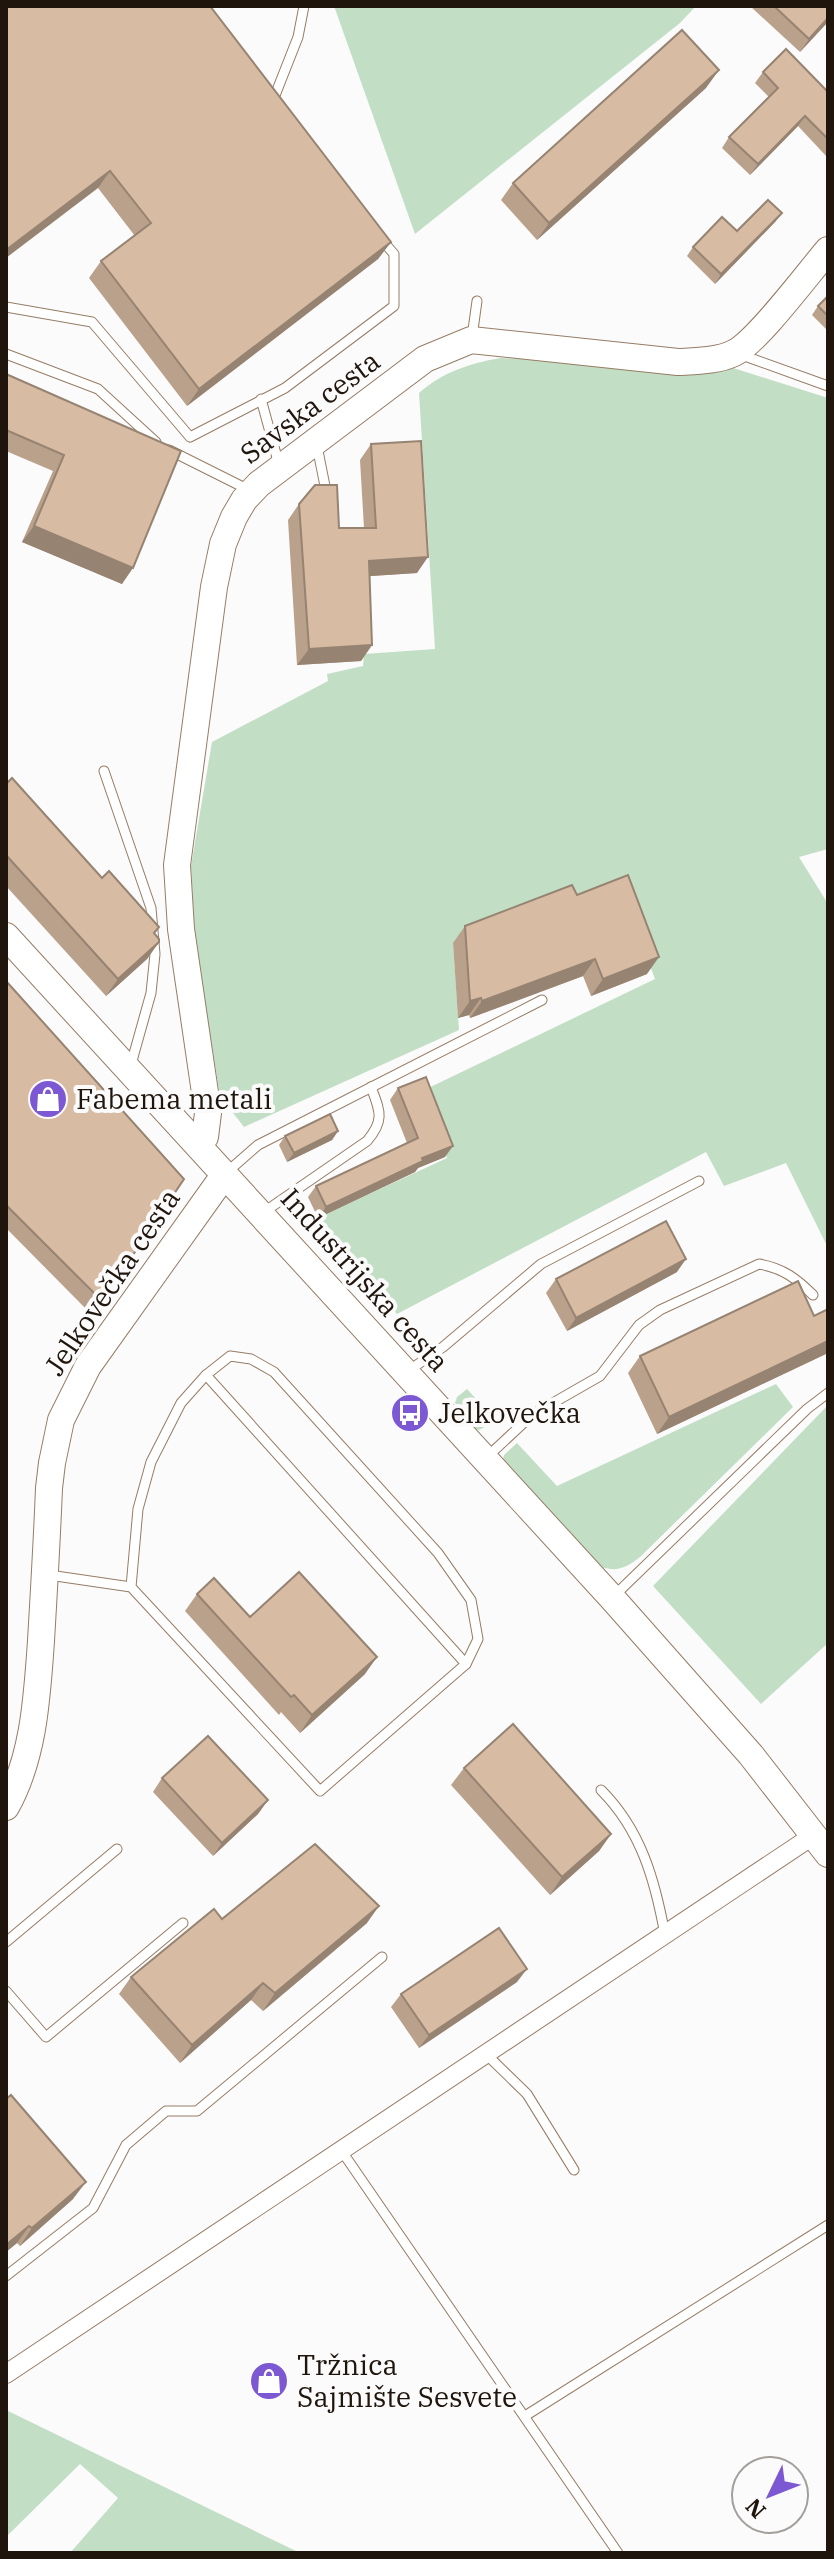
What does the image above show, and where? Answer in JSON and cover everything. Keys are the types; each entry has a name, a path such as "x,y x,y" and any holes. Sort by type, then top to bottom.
{"street":[{"path":"736,353 771,318 828,250"},
{"name":"Savska cesta","path":"198,1144 205,1137 208,1113 177,892 180,836 214,587 229,531 239,508 279,466 425,359 471,340 678,362 704,361 736,353"},
{"name":"Industrijska cesta","path":"6,936 612,1598 751,1755 821,1844"},
{"name":"Jelkovečka cesta","path":"6,1807 30,1743 37,1688 52,1463 61,1420 88,1366 113,1328 225,1174"},
{"path":"6,2374 665,1935 821,1844"}],"lane":[{"path":"281,116 272,105 298,37 304,6"},
{"path":"6,307 92,322 190,437 285,388 394,306 394,254 375,231"},
{"path":"471,340 477,301"},
{"path":"736,353 828,386"},
{"path":"6,354 98,389 151,439 182,458 252,491"},
{"path":"261,399 279,466"},
{"path":"316,441 325,486"},
{"path":"104,771 151,908 155,954 151,993 130,1071"},
{"path":"225,1174 258,1145 542,1000"},
{"path":"262,1214 367,1141 376,1131 380,1110 371,1087"},
{"path":"405,1373 443,1347 541,1264 699,1181"},
{"path":"484,1460 532,1415 600,1376 639,1325 660,1310 759,1264 790,1274 813,1295"},
{"path":"45,1574 131,1587 320,1791 466,1664 478,1639 471,1600 438,1553 274,1372 251,1359 230,1356 206,1375 181,1403 151,1462 138,1509 131,1587"},
{"path":"206,1375 466,1664"},
{"path":"612,1598 807,1409 828,1393"},
{"path":"601,1790 621,1810 646,1861 658,1894 665,1935"},
{"path":"6,1942 117,1849"},
{"path":"6,1991 46,2037 183,1923"},
{"path":"6,2276 93,2208 126,2145 166,2111 197,2111 382,1957"},
{"path":"486,2054 527,2094 574,2170"},
{"path":"341,2150 618,2553"},
{"path":"525,2416 828,2225"}],"green space":[{"path":"334,6 696,6 680,23 415,234"},
{"path":"500,358 730,367 828,398 828,849 799,857 828,904 828,1248 786,1163 724,1186 706,1152 397,1314 315,1219 447,1158 422,1091 655,979 618,882 453,943 459,1030 244,1127 219,1090 195,940 191,866 212,742 328,681 327,674 363,666 364,654 435,649 419,393 456,370"},
{"path":"776,1384 793,1407 640,1557 622,1568 600,1567 503,1460 504,1455 517,1443 557,1486"},
{"path":"467,1389 496,1421 479,1430 474,1429 455,1403"},
{"path":"828,1405 828,1643 761,1704 653,1586"},
{"path":"6,2410 300,2553 70,2553 118,2498 80,2464 6,2537"}],"building":[{"path":"6,6 210,6 391,242 199,389 101,261 151,223 110,171 6,250"},
{"path":"774,6 828,6 828,18 809,39"},
{"path":"682,30 719,70 549,223 513,183"},
{"path":"786,49 828,92 828,139 805,116 758,164 729,137 778,88 763,72"},
{"path":"768,200 782,213 721,274 693,247 722,217 737,231"},
{"path":"828,296 828,316 818,306"},
{"path":"6,374 181,451 133,568 34,526 64,455 6,430"},
{"path":"421,441 428,557 369,561 372,645 309,649 299,504 315,485 337,485 339,528 376,528 371,444"},
{"path":"12,778 102,878 109,871 159,927 154,933 159,942 118,979 6,855 6,784"},
{"path":"628,875 659,957 603,979 595,959 482,1001 481,998 470,1001 465,926 572,885 577,895"},
{"name":"Fabema metali","path":"6,981 184,1179 102,1301 6,1205"},
{"path":"426,1077 453,1146 422,1158 423,1161 326,1207 316,1186 418,1138 398,1088"},
{"path":"330,1114 338,1131 294,1153 285,1136"},
{"path":"666,1221 686,1259 576,1318 556,1279"},
{"path":"798,1281 814,1316 828,1309 828,1341 669,1417 640,1356"},
{"path":"299,1572 377,1657 312,1715 294,1695 291,1697 197,1594 214,1578 250,1617"},
{"path":"513,1724 611,1834 562,1877 464,1768"},
{"path":"208,1736 268,1800 222,1843 162,1778"},
{"path":"315,1844 379,1906 275,1993 263,1983 192,2045 131,1977 214,1909 222,1919"},
{"path":"499,1928 527,1969 429,2035 401,1994"},
{"path":"11,2095 86,2182 32,2228 29,2226 6,2245 6,2099"}],"place":[{"name":"Fabema metali","path":"48,1099"},
{"name":"Jelkovečka","path":"410,1413"},
{"name":"Tržnica Sajmište Sesvete","path":"269,2381"}]}
